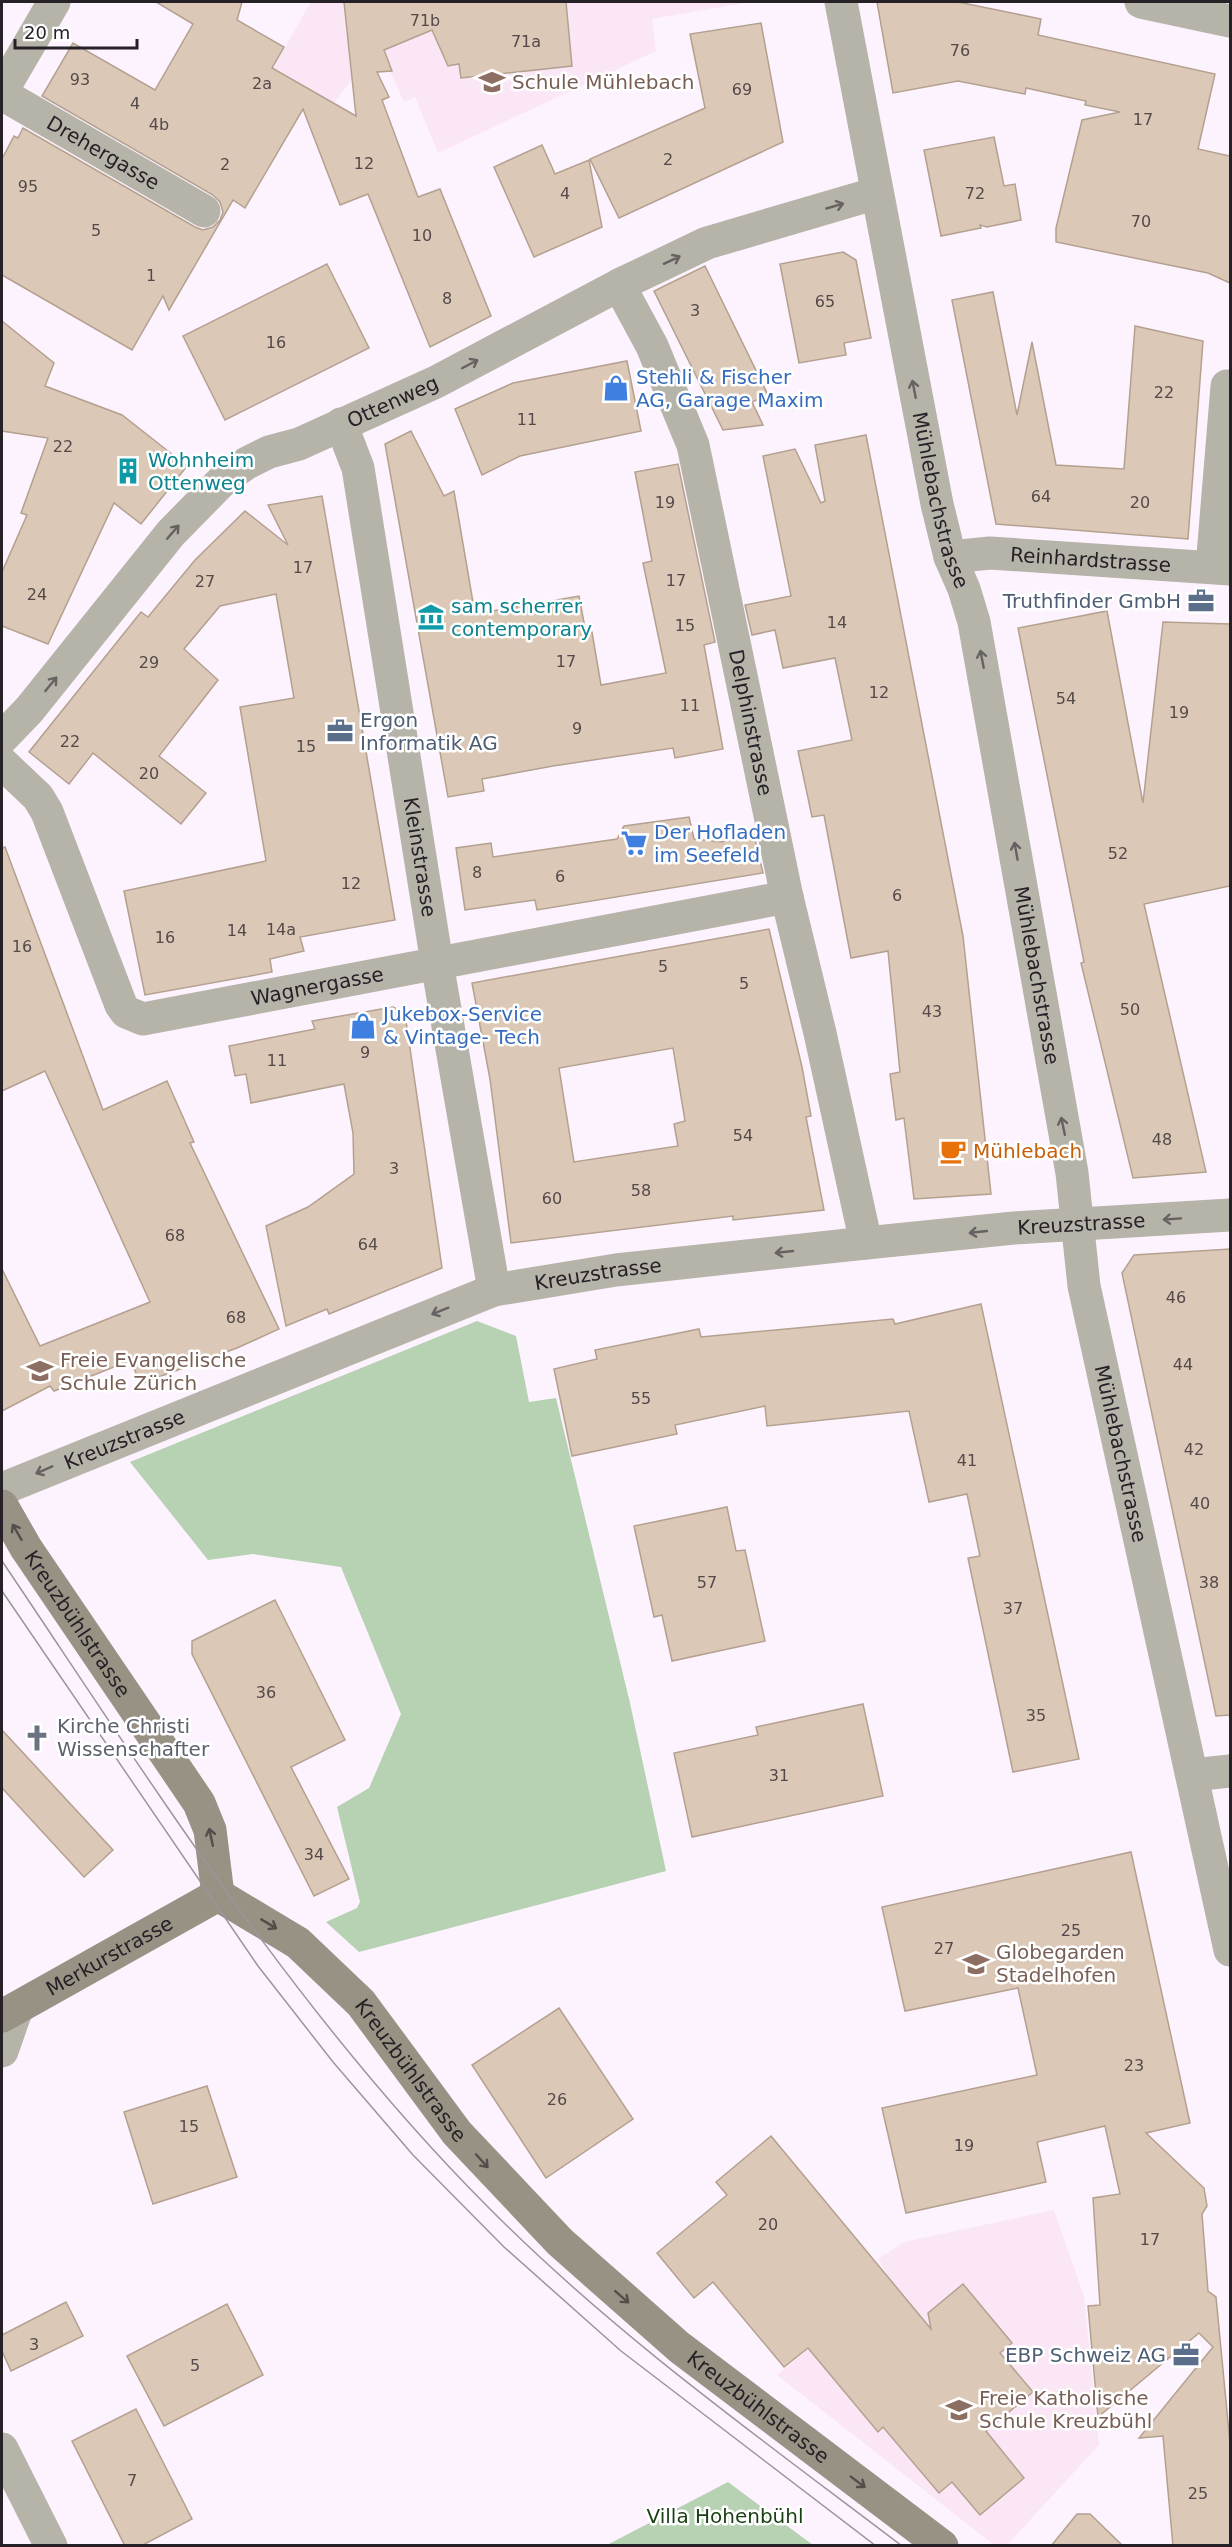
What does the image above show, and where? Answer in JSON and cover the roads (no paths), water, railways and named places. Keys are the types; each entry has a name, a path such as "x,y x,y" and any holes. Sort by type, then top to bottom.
{"main road":[{"name":"Kreuzbühlstrasse","path":"2,1506 26,1548 199,1803 210,1830 218,1895 298,1943 361,2002 457,2133 568,2250 679,2347 942,2546"},
{"name":"Merkurstrasse","path":"9,2012 218,1895"}],"street":[{"path":"2,93 54,2"},
{"name":"Mühlebachstrasse","path":"841,2 936,504 950,557 964,589 974,622 991,708 1072,1173 1084,1286 1230,1950"},
{"path":"1141,2 1230,21"},
{"name":"Drehergasse","path":"2,93 204,211"},
{"name":"Ottenweg","path":"2,738 29,710 171,533 224,479 247,464 269,452 299,444 436,382 619,285 707,243 877,193"},
{"name":"Delphinstrasse","path":"619,285 652,346 693,445 787,897 820,1033 866,1243"},
{"path":"1221,568 1227,386 1230,386"},
{"name":"Kleinstrasse","path":"341,424 358,468 437,963 494,1290"},
{"name":"Reinhardstrasse","path":"950,557 990,553 1221,568"},
{"name":"Wagnergasse","path":"2,764 38,797 47,812 121,1005 133,1016 153,1017 787,897"},
{"name":"Kreuzstrasse","path":"2,1489 494,1290 616,1270 866,1243 1014,1228 1230,1215"},
{"path":"1192,1775 1230,1771"},
{"path":"2,2051 9,2012"},
{"path":"2,2449 51,2546"}],"tram line":[{"path":"2,1561 230,1897 290,1978 419,2134 489,2208 587,2299 742,2425 902,2546"},
{"path":"2,1591 258,1966 333,2062 413,2155 504,2247 621,2351 876,2546"}],"place":[{"name":"Schule Mühlebach","path":"492,82"},
{"name":"Stehli & Fischer AG, Garage Maxim","path":"616,388"},
{"name":"Wohnheim Ottenweg","path":"128,471"},
{"name":"Truthfinder GmbH","path":"1201,601"},
{"name":"sam scherrer contemporary","path":"431,617"},
{"name":"Ergon Informatik AG","path":"340,731"},
{"name":"Der Hofladen im Seefeld","path":"634,843"},
{"name":"Jukebox-Service & Vintage- Tech","path":"363,1026"},
{"name":"Mühlebach","path":"953,1151"},
{"name":"Freie Evangelische Schule Zürich","path":"40,1371"},
{"name":"Kirche Christi Wissenschafter","path":"37,1738"},
{"name":"Globegarden Stadelhofen","path":"976,1964"},
{"name":"EBP Schweiz AG","path":"1186,2355"},
{"name":"Freie Katholische Schule Kreuzbühl","path":"959,2410"}],"park label":[{"name":"Villa Hohenbühl","path":"725,2516"}]}
